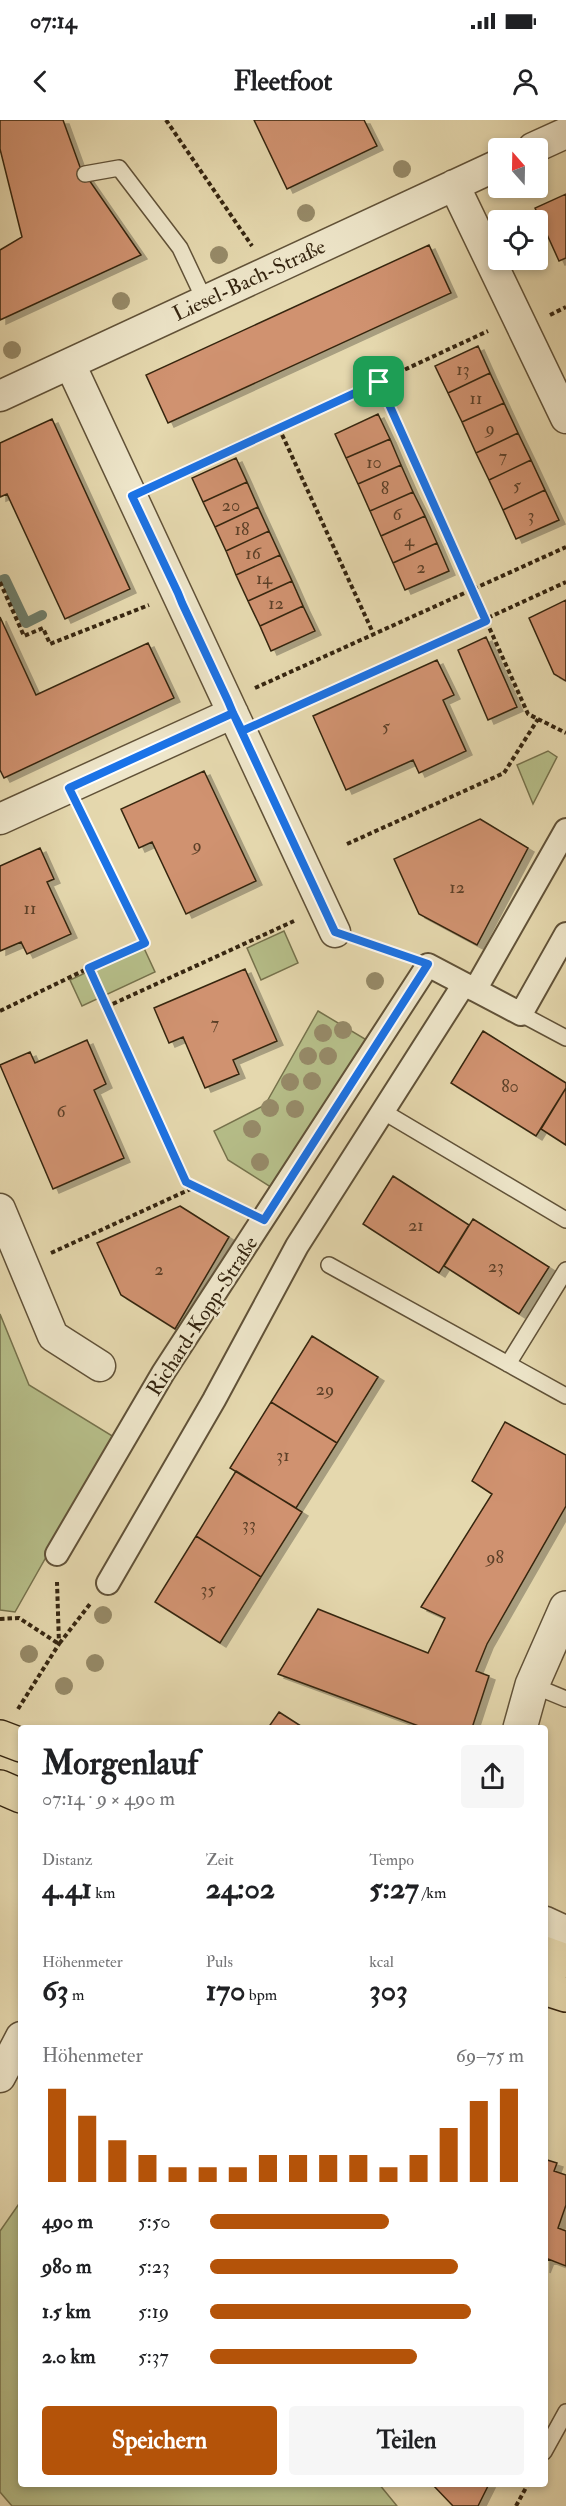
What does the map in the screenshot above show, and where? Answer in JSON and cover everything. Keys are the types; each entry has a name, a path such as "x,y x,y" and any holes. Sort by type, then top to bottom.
{"main road":[{"path":"0,1787 18,1795"},
{"path":"548,1954 566,1961"},
{"path":"548,1989 566,1995"}],"street":[{"path":"548,142 566,134"},
{"name":"Liesel-Bach-Straße","path":"0,396 488,169"},
{"path":"454,184 566,418"},
{"path":"70,363 330,920"},
{"path":"0,819 69,788 238,722"},
{"name":"Richard-Kopp-Straße","path":"108,1583 214,1400 297,1246 469,987 566,830"},
{"path":"428,964 521,1014 566,934"},
{"name":"Richard-Kopp-Straße","path":"57,1554 163,1372 264,1220 428,964"},
{"path":"0,1209 53,1336 100,1366"},
{"path":"521,1725 532,1685 566,1608"},
{"path":"548,1925 566,1933"},
{"path":"0,2077 18,2043"}],"lane":[{"path":"85,174 119,168 180,248 204,301"},
{"path":"521,1014 566,1038"},
{"path":"384,1112 566,1220"},
{"path":"329,1265 566,1396"},
{"path":"508,1364 566,1270"},
{"path":"532,1685 566,1699"},
{"path":"548,2445 566,2412"}],"path":[{"path":"166,120 269,271"},
{"path":"132,496 517,317"},
{"path":"379,382 528,714 566,733"},
{"path":"279,428 374,635"},
{"path":"273,680 566,547"},
{"path":"0,582 24,636 43,628 50,644 178,593"},
{"path":"238,722 486,621 566,582"},
{"path":"347,844 504,773 538,719"},
{"path":"0,1011 145,943 69,788"},
{"path":"106,1007 330,920 428,964"},
{"path":"89,968 186,1182 264,1220"},
{"path":"23,1265 195,1187"},
{"path":"57,1554 59,1644"},
{"path":"12,1732 59,1644 108,1583"},
{"path":"0,1619 19,1618 59,1644"},
{"path":"516,2506 526,2487"}],"green space":[{"path":"548,751 557,757 533,804 517,765"},
{"path":"284,931 298,963 261,980 247,948"},
{"path":"143,946 155,972 82,1006 70,980"},
{"path":"318,1011 370,1042 277,1191 228,1160 214,1131 265,1105"},
{"path":"0,1314 29,1385 114,1437 15,1612 0,1610"},
{"path":"18,2205 18,2487 381,2487 397,2506 12,2506 0,2492 0,2231"}],"building":[{"path":"0,120 63,120 80,167 141,255 0,320 0,250 22,237 0,149"},
{"path":"254,120 364,120 377,146 287,189"},
{"path":"566,194 566,258 559,261 548,237 548,210 536,210 535,208"},
{"path":"429,245 451,293 168,423 146,375"},
{"path":"478,346 490,373 448,393 435,366"},
{"path":"490,373 504,403 462,422 448,393"},
{"path":"504,403 518,433 476,453 462,422"},
{"path":"378,414 390,439 346,458 335,434"},
{"path":"52,419 130,589 65,619 7,494 0,497 0,443"},
{"path":"518,433 531,460 489,480 476,453"},
{"path":"390,439 401,465 358,484 346,458"},
{"path":"236,458 247,482 203,502 192,478"},
{"path":"531,460 545,490 503,510 489,480"},
{"path":"401,465 413,492 370,511 358,484"},
{"path":"247,482 258,507 215,527 203,502"},
{"path":"545,490 559,520 516,539 503,510"},
{"path":"413,492 425,516 381,536 370,511"},
{"path":"258,507 269,531 226,551 215,527"},
{"path":"425,516 437,543 393,563 381,536"},
{"path":"269,531 280,555 236,575 226,551"},
{"path":"437,543 449,571 405,590 393,563"},
{"path":"280,555 292,581 248,601 236,575"},
{"path":"292,581 303,606 260,626 248,601"},
{"path":"566,600 566,681 554,674 529,618"},
{"path":"303,606 315,631 271,651 260,626"},
{"path":"0,617 36,695 148,643 174,698 4,778 0,770"},
{"path":"486,637 517,707 488,720 458,650"},
{"path":"437,660 454,695 443,700 466,751 419,773 413,760 346,790 313,716"},
{"path":"204,771 256,881 186,914 152,842 139,848 121,809"},
{"path":"480,819 528,848 477,945 419,914 394,859"},
{"path":"40,848 54,879 47,882 71,934 27,954 21,942 0,951 0,866"},
{"path":"245,969 277,1041 233,1060 239,1074 205,1088 183,1037 169,1043 154,1008"},
{"path":"483,1031 566,1083 566,1088 536,1136 451,1083"},
{"path":"87,1040 106,1084 94,1090 124,1158 53,1189 0,1065 30,1052 35,1063"},
{"path":"566,1088 566,1145 541,1129"},
{"path":"393,1176 469,1225 439,1273 363,1224"},
{"path":"180,1206 229,1237 175,1329 121,1295 97,1243"},
{"path":"473,1219 549,1267 519,1314 444,1266"},
{"path":"312,1336 378,1377 337,1443 271,1402"},
{"path":"271,1402 337,1443 296,1508 230,1468"},
{"path":"505,1422 566,1455 566,1506 487,1644 476,1671 489,1676 473,1725 416,1725 278,1674 318,1609 428,1653 445,1618 421,1607 492,1494 472,1481"},
{"path":"236,1471 302,1512 261,1577 196,1536"},
{"path":"196,1536 261,1577 220,1643 155,1602"},
{"path":"279,1712 299,1725 270,1725"},
{"path":"548,2160 557,2163 554,2171 566,2175 566,2205 558,2228 566,2231 566,2266 548,2259"},
{"path":"435,2487 488,2487 478,2506 453,2506"}],"waterway":[{"path":"0,581 5,579 26,623 42,615"}],"route":[{"path":"379,382 132,496 178,593 182,603 228,701 233,713 335,932 428,964 264,1220 186,1182 106,1007 89,968 145,943 69,788 233,713 242,731 486,621 379,382"}]}
